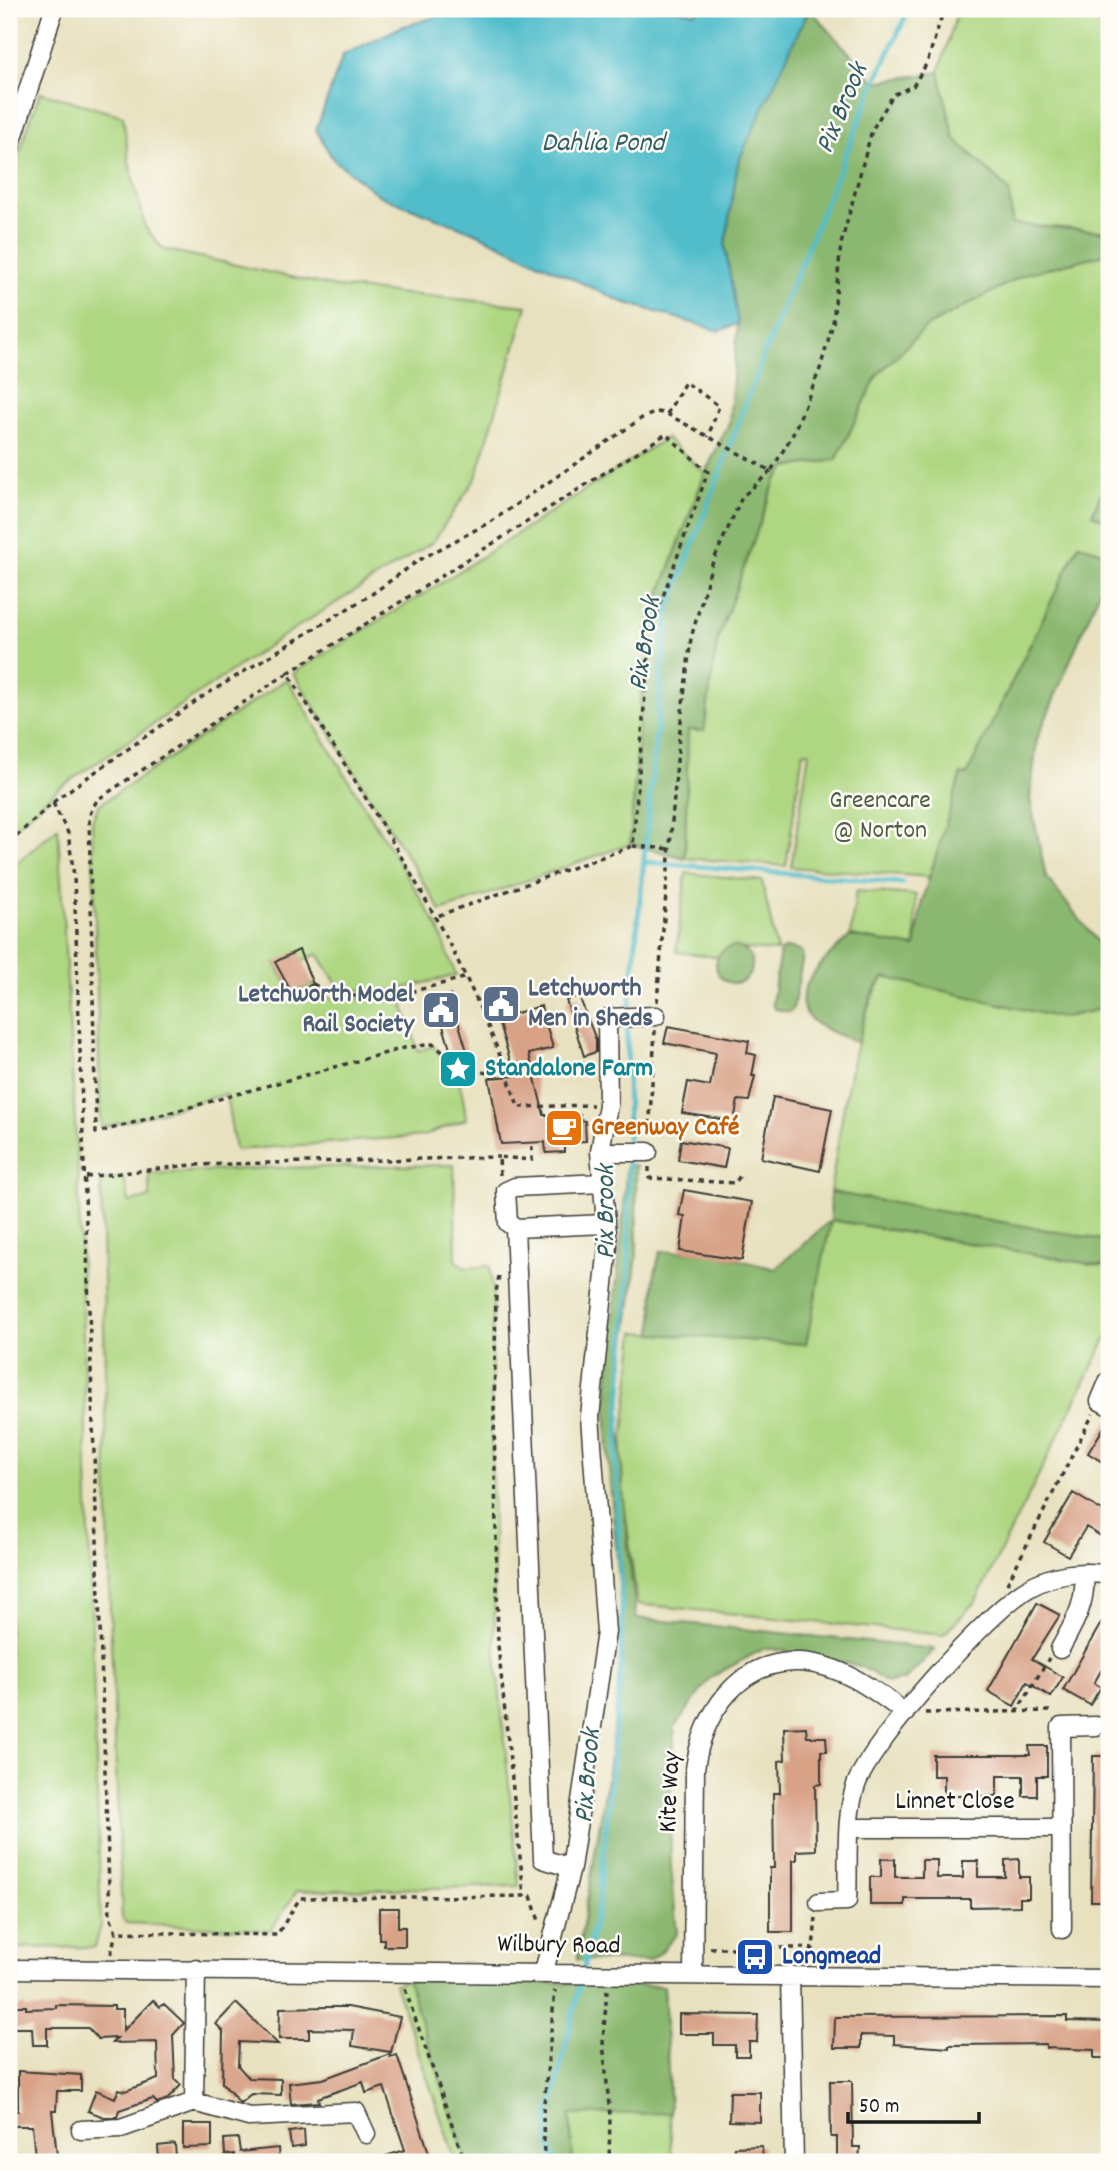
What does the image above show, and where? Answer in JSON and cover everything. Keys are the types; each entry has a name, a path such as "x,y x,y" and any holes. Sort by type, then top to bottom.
{"street":[{"path":"9,150 54,9"},
{"path":"555,1971 606,1632 590,1417 608,1246 600,1152 608,1105 607,1018 656,1016"},
{"path":"600,1152 648,1152"},
{"path":"603,1184 515,1187 506,1191 508,1223 515,1228 606,1224"},
{"path":"515,1228 543,1859 571,1868"},
{"path":"1105,1404 1109,1380"},
{"path":"1060,1649 1082,1608 1086,1590 1084,1573"},
{"path":"819,1902 847,1901 852,1801 861,1772 905,1713 965,1646 1005,1607 1037,1584 1062,1575 1109,1575"},
{"name":"Kite Way","path":"693,1975 695,1769 698,1745 717,1703 749,1677 785,1663 801,1662 848,1675 905,1713"},
{"path":"1062,1929 1061,1727 1096,1726"},
{"name":"Linnet Close","path":"850,1828 1060,1828"},
{"name":"Wilbury Road","path":"9,1969 555,1971 1109,1979"},
{"path":"194,2102 196,1969"},
{"path":"790,1975 794,2162"},
{"path":"81,2130 121,2128 194,2102 249,2117 356,2112 366,2134"}],"path":[{"path":"742,1173 735,1183 649,1178 648,1152 656,1016 672,849 679,737 691,638 712,565 742,497 771,471 793,434 820,369 833,323 841,244 872,130 893,95 913,86 927,63 944,9"},
{"path":"667,414 685,382 719,406 710,438"},
{"path":"9,843 53,803 202,697 372,594 419,560 492,521 642,418 657,412 667,414 771,471"},
{"path":"507,1073 476,1073 460,1066 433,1044 404,1048 96,1133 89,816 97,800 288,673 666,434 708,472 650,632 633,846"},
{"path":"288,673 437,916 467,977 507,1073 518,1107 608,1105"},
{"path":"53,803 68,834 74,876 110,1916 116,1932 107,1969"},
{"path":"437,916 633,846 672,849"},
{"path":"313,984 333,994 393,996 467,977"},
{"path":"86,1177 192,1165 499,1157 532,1160 532,1144"},
{"path":"499,1157 501,1182"},
{"path":"501,1269 496,1292 494,1417 498,1645 524,1895"},
{"path":"1005,1607 1007,1578 1105,1404"},
{"path":"1016,1713 1044,1662 1060,1649"},
{"path":"905,1713 1051,1711 1061,1727"},
{"path":"116,1932 277,1935 300,1898 524,1895 531,1896 542,1930"},
{"path":"806,1958 813,1948 819,1902"},
{"path":"693,1948 813,1948"},
{"path":"399,1970 465,2162"},
{"path":"544,2162 543,2114 553,2031 555,1971"},
{"path":"603,1973 603,2041 610,2116 609,2162"}],"green space":[{"path":"810,9 875,82 939,72 954,138 1009,191 1012,224 1109,232 1109,253 1025,274 926,327 878,374 836,460 787,467 775,481 717,642 704,731 688,730 685,858 630,844 646,631 705,473 729,423 738,324 725,246 738,162 782,62"},
{"path":"958,9 1109,9 1109,232 1012,224 1009,191 954,138 939,72"},
{"path":"40,92 123,116 129,162 145,227 163,249 336,287 527,306 476,478 433,542 280,638 55,791 9,833 9,182"},
{"name":"Greencare @ Norton","path":"1109,253 1109,476 1092,514 1109,522 1109,555 1079,544 967,775 961,774 930,877 791,867 809,752 803,752 786,866 685,858 688,729 704,730 717,642 775,481 787,467 836,460 878,374 926,327 1025,274"},
{"path":"666,438 705,473 646,631 630,844 441,911 293,673 433,588"},
{"path":"1109,476 1109,522 1092,514"},
{"path":"1079,544 1109,555 1109,569 1037,739 1030,799 1046,877 1109,956 1109,1007 1061,1018 884,977 870,997 858,1043 825,1029 809,1017 803,1006 803,995 814,973 850,936 915,947 922,901 961,774 967,775"},
{"path":"287,679 438,927 456,975 393,991 340,989 318,954 303,961 275,963 292,993 313,984 328,998 402,1000 418,1051 433,1046 449,1063 458,1078 466,1119 423,1136 235,1150 226,1094 101,1128 92,820 99,805"},
{"path":"58,827 78,1175 101,1925 95,1947 9,1948 9,870"},
{"path":"686,873 762,881 777,951 729,948 717,957 676,952"},
{"path":"856,891 916,895 915,947 850,936"},
{"path":"734,947 746,953 752,965 746,977 734,983 722,977 716,965 722,953"},
{"path":"786,948 801,951 803,956 793,1009 789,1012 775,1009 772,1004 780,951"},
{"path":"884,977 1061,1018 1109,1007 1109,1241 830,1192 855,1050 863,1022"},
{"path":"454,1165 456,1261 466,1268 490,1266 493,1291 491,1418 495,1645 519,1886 297,1891 271,1930 126,1923 122,1918 110,1613 101,1180 124,1177 129,1202 150,1198 149,1174 269,1168"},
{"path":"636,1165 637,1255 625,1349 620,1425 624,1506 636,1618 935,1649 906,1679 888,1683 860,1666 773,1649 763,1649 711,1677 675,1727 670,1799 671,1867 677,1934 649,1961 577,1960 608,1773 620,1661 620,1596 609,1468 607,1403 626,1166"},
{"path":"830,1192 1109,1241 1109,1267 831,1220"},
{"path":"831,1220 1109,1267 1109,1333 976,1601 943,1635 637,1604 620,1468 635,1332 805,1344"},
{"path":"831,1220 806,1344 653,1334 654,1278 660,1252 704,1253 775,1269"},
{"path":"407,1979 664,1986 672,2162 456,2162 395,1984"},
{"path":"407,1979 664,1986 670,2113 570,2115 573,2162 467,2162"}],"water":[{"name":"Dahlia Pond","path":"464,9 677,9 695,13 700,9 809,9 738,162 725,246 738,324 719,331 620,301 478,234 380,196 333,159 316,130 343,55 401,27"}],"building":[{"path":"299,950 313,984 292,993 275,962"},
{"path":"504,992 513,1014 541,1006 553,1048 529,1054 544,1115 580,1115 579,1120 585,1121 586,1141 564,1142 564,1152 546,1153 545,1142 501,1144 489,1078 515,1076 490,995"},
{"path":"450,995 468,1054 453,1059 435,999"},
{"path":"579,996 596,1040 596,1052 584,1056 566,1000"},
{"path":"668,1026 749,1041 747,1053 756,1055 752,1076 755,1076 749,1101 738,1100 734,1121 682,1113 688,1082 710,1086 716,1053 664,1043"},
{"path":"773,1097 832,1109 820,1171 761,1158"},
{"path":"681,1140 728,1148 724,1168 678,1160"},
{"path":"684,1190 752,1202 742,1260 680,1251 685,1216 679,1215"},
{"path":"1109,1419 1109,1455 1104,1463 1088,1453"},
{"path":"1073,1493 1109,1515 1109,1541 1086,1527 1068,1556 1044,1542"},
{"path":"1037,1603 1060,1615 1032,1659 1063,1677 1051,1697 1027,1682 1014,1706 988,1691"},
{"path":"1109,1609 1109,1657 1094,1683 1101,1687 1090,1705 1063,1690"},
{"path":"806,1727 807,1737 826,1737 827,1751 821,1751 821,1784 815,1785 816,1850 797,1851 797,1860 793,1860 793,1932 770,1932 770,1868 774,1868 773,1793 780,1793 779,1761 785,1760 784,1728"},
{"path":"1029,1746 1047,1746 1047,1776 1037,1776 1037,1796 1023,1796 1023,1776 997,1776 997,1796 944,1796 944,1776 933,1776 933,1755 1030,1755"},
{"path":"1093,1756 1109,1756 1109,1901 1091,1901"},
{"path":"881,1859 895,1859 895,1877 922,1877 922,1860 937,1860 937,1878 963,1878 963,1861 978,1861 978,1877 1005,1877 1005,1860 1019,1859 1019,1877 1029,1877 1029,1898 1020,1898 1020,1906 970,1907 970,1899 905,1899 905,1905 870,1905 870,1877 881,1877"},
{"path":"379,1908 398,1908 398,1927 405,1927 405,1946 384,1946 384,1939 379,1939"},
{"path":"153,2000 160,2007 164,2004 184,2023 173,2035 175,2079 181,2085 168,2099 157,2103 153,2099 119,2110 117,2117 104,2117 88,2111 96,2090 115,2098 119,2089 125,2091 158,2079 157,2042 112,2043 117,2038 98,2039 88,2028 47,2028 47,2045 33,2045 32,2028 9,2028 9,2006 26,2006 26,2009 56,2008 56,2005 114,2006 114,2009 123,2009 123,2031"},
{"path":"236,2003 278,2044 239,2042 238,2066 249,2078 281,2079 281,2095 251,2094 240,2103 222,2083 223,2031 216,2024"},
{"path":"348,2007 400,2017 391,2052 352,2046 354,2030 309,2029 309,2039 279,2039 280,2008"},
{"path":"679,2014 758,2015 757,2042 749,2042 749,2056 735,2056 735,2045 714,2045 714,2034 679,2034"},
{"path":"1067,2016 1067,2021 1109,2022 1109,2058 1094,2058 1094,2050 1046,2048 1046,2044 949,2045 949,2048 894,2044 894,2036 861,2035 861,2048 834,2048 835,2017"},
{"path":"390,2054 390,2057 397,2055 432,2162 377,2162 376,2159 405,2150 384,2087 366,2093 363,2082 318,2098 319,2102 291,2104 289,2083 323,2079"},
{"path":"18,2071 81,2075 81,2091 57,2091 56,2111 52,2111 57,2155 35,2157 32,2126 11,2126 11,2111 18,2111"},
{"path":"830,2081 852,2081 853,2147 860,2147 859,2162 837,2162 837,2137 831,2137"},
{"path":"730,2092 760,2092 760,2122 729,2121"},
{"path":"183,2124 212,2124 212,2147 183,2148"},
{"path":"304,2130 305,2146 291,2148 289,2132"},
{"path":"238,2138 240,2152 278,2148 279,2162 234,2162 234,2154 225,2155 224,2139"},
{"path":"175,2144 176,2159 159,2160 158,2146"},
{"path":"762,2146 763,2162 735,2162 734,2147"}],"waterway":[{"name":"Pix Brook","path":"555,2162 549,2143 549,2117 599,1901 621,1667 622,1616 616,1464 629,1268 627,1034 668,611 764,354 875,82 909,9"},
{"path":"645,862 902,883"}],"place":[{"name":"Letchworth Men in Sheds","path":"501,1004"},
{"name":"Letchworth Model Rail Society","path":"441,1010"},
{"name":"Standalone Farm","path":"458,1069"},
{"name":"Greenway Café","path":"564,1128"},
{"name":"Longmead","path":"755,1957"}]}
